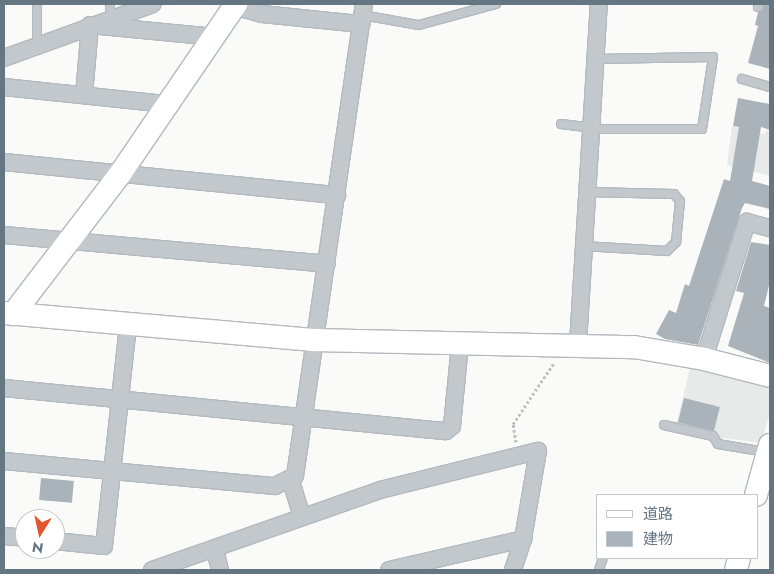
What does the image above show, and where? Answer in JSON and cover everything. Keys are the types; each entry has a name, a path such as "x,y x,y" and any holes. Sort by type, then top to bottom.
{"street":[{"path":"4,58 90,25 110,10 153,4"},
{"path":"569,344 582,246 599,4"},
{"path":"4,461 275,486 291,481 295,476 362,14 262,14 235,5 120,174 69,242 7,317"},
{"path":"90,25 215,37"},
{"path":"84,95 90,25"},
{"path":"4,87 167,104"},
{"path":"4,162 337,195"},
{"path":"704,359 747,222 770,228"},
{"path":"4,235 327,264"},
{"path":"7,317 314,340 460,344 569,344 634,347 704,359 770,376"},
{"path":"65,542 104,546 128,325"},
{"path":"4,388 119,400 304,415 446,431 452,426 460,344"},
{"path":"756,494 769,449"},
{"path":"152,570 215,550 302,516 380,490 538,451 523,540 513,570"},
{"path":"291,481 302,516"},
{"path":"389,570 523,540"},
{"path":"215,550 220,570"}],"lane":[{"path":"37,4 37,44"},
{"path":"362,14 419,25 496,4"},
{"path":"561,124 590,128 702,129 713,57 594,59"},
{"path":"742,80 770,87"},
{"path":"582,246 667,251 676,242 680,200 674,194 585,192"},
{"path":"664,425 712,436 718,444 769,449"}],"path":[{"path":"520,456 513,424 569,344"}],"shaded area":[{"path":"732,126 765,134 766,130 770,132 770,176 727,165"},
{"path":"691,364 770,383 770,413 761,443 715,437 676,426"}],"building":[{"path":"765,4 770,4 770,69 748,63 758,26 755,25 758,12"},
{"path":"738,98 770,104 770,130 761,127 752,181 770,186 770,209 745,203 742,208 698,345 665,339 656,334 669,310 676,313 685,284 689,286 724,179 730,181 739,127 733,126"},
{"path":"751,242 770,245 770,281 764,306 770,308 770,363 728,346 744,293 736,291"},
{"path":"684,398 720,407 714,431 678,422"},
{"path":"41,478 74,481 72,503 39,500"}]}
